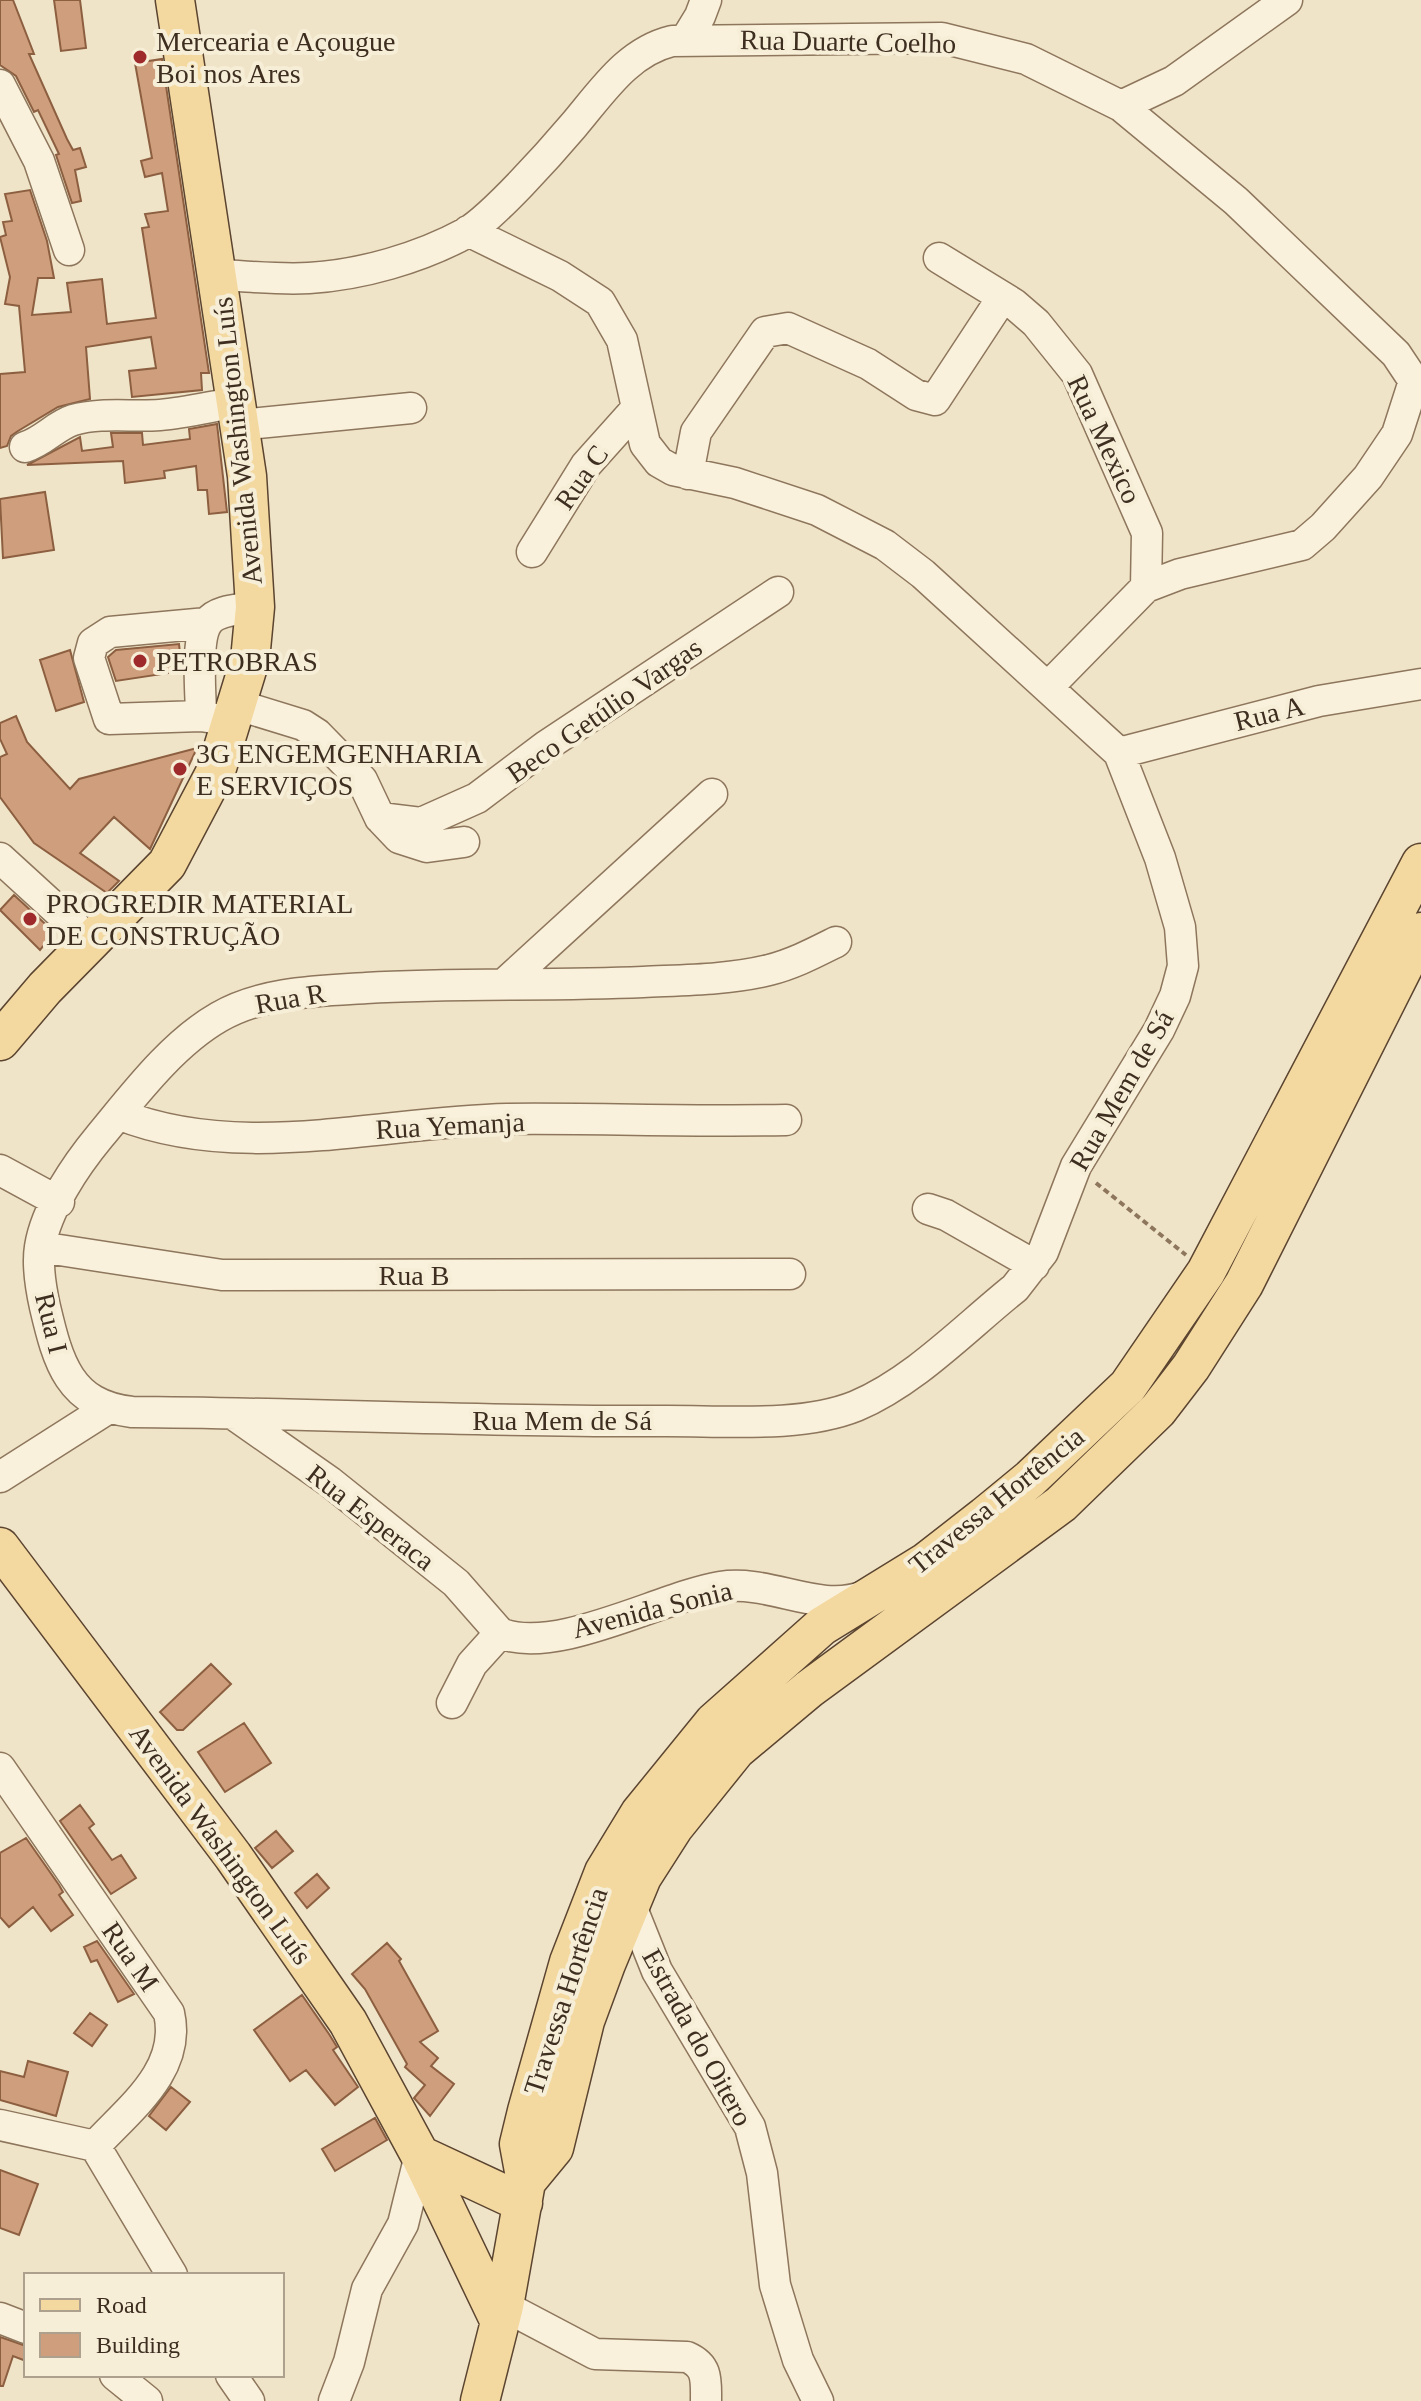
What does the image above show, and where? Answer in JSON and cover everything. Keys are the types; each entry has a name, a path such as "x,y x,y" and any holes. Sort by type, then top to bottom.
{"main road":[{"name":"Avenida Washington Luís","path":"0,1041 45,988 93,943 167,864 195,817 224,714 250,660 255,607 253,541 218,275 175,0"},
{"name":"Travessa Hortência","path":"480,2401 502,2314 525,2192 519,2144 569,1962 604,1872 640,1813 714,1722 822,1626 926,1562 1030,1479 1128,1386 1206,1272 1421,863"},
{"name":"Travessa Hortência","path":"525,2192 554,2148 585,2021 657,1850 700,1791 736,1750 809,1689 1061,1504 1158,1410 1191,1367 1244,1284 1421,932"},
{"name":"Avenida Washington Luís","path":"0,1547 287,1930 348,2022 502,2314"},
{"path":"420,2155 525,2192"}],"street":[{"path":"686,39 706,0"},
{"path":"1121,106 1186,74 1287,0"},
{"name":"Rua Duarte Coelho","path":"218,275 309,278 366,269 415,255 468,231 533,170 635,57 656,45 686,39 942,38 1026,59 1121,106 1236,201 1396,354 1414,381 1397,434 1368,477 1302,545 1180,574 1146,587"},
{"path":"0,85 10,130 39,161 69,250"},
{"name":"Rua Mem de Sá","path":"231,1413 521,1421 767,1421 852,1408 885,1393 1015,1288 1034,1265 1055,1224 1076,1166 1159,1030 1175,996 1183,966 1180,927 1160,858 1119,753 923,574 885,545 817,510 785,498 673,470 652,455 645,444 622,340 600,302 573,283 468,231"},
{"name":"Rua Mexico","path":"939,258 1036,323 1089,394 1147,533 1146,587"},
{"path":"688,474 696,432 765,332 788,328 868,364 916,395 935,400 1002,298"},
{"path":"25,447 40,442 55,428 108,414 236,414 411,408"},
{"name":"Rua C","path":"532,552 586,465 637,408"},
{"path":"1049,686 1146,587"},
{"name":"Beco Getúlio Vargas","path":"380,818 421,823 477,798 659,669 778,592"},
{"path":"255,607 222,613 207,623 110,632 93,643 89,658 109,719 224,714 303,725 317,734 362,780 380,818 399,838 427,847 464,842"},
{"path":"207,623 201,643 224,714"},
{"name":"Rua A","path":"1119,753 1319,701 1421,684"},
{"path":"504,984 712,794"},
{"path":"0,858 93,943"},
{"path":"504,984 572,985 743,975 800,960 836,942"},
{"name":"Rua R","path":"118,1114 182,1045 208,1023 236,1008 262,1000 322,991 504,984"},
{"name":"Rua Yemanja","path":"118,1114 169,1132 217,1136 312,1136 507,1119 786,1120"},
{"name":"Rua I","path":"107,1409 80,1392 68,1380 45,1309 40,1247 59,1202 90,1147 118,1114"},
{"path":"0,1170 59,1202"},
{"path":"928,1209 946,1215 1034,1265"},
{"name":"Rua B","path":"40,1247 222,1275 790,1274"},
{"path":"0,1477 107,1409 231,1413"},
{"name":"Rua Esperaca","path":"231,1413 330,1482 456,1583 500,1633"},
{"name":"Avenida Sonia","path":"500,1633 523,1639 545,1636 730,1586 753,1585 827,1603 842,1603 863,1597 926,1562"},
{"path":"452,1703 472,1664 500,1633"},
{"name":"Rua M","path":"0,1768 169,2013 173,2032 164,2068 95,2146"},
{"name":"Estrada do Oitero","path":"631,1906 657,1971 750,2127 762,2173 775,2285 798,2360 818,2401"},
{"path":"0,2125 95,2146 171,2273"},
{"path":"334,2401 345,2375 367,2289 403,2224 420,2155"},
{"path":"502,2314 595,2354 687,2357 699,2362 705,2372 706,2401"},
{"path":"0,2318 24,2327"},
{"path":"117,2377 147,2401"},
{"path":"232,2377 249,2401"}],"path":[{"path":"1076,1166 1206,1272"}],"building":[{"path":"0,0 13,0 34,54 29,54 67,139 73,150 80,148 86,167 75,170 81,201 72,203 56,155 59,154 38,110 34,112 16,76 0,65"},
{"path":"54,0 80,0 86,48 61,51"},
{"path":"162,59 209,373 201,373 202,390 132,397 129,371 156,368 151,337 86,347 90,399 58,407 18,431 11,436 7,446 0,448 0,374 25,372 19,306 5,304 10,277 0,237 6,235 3,222 12,221 5,194 30,190 47,241 54,278 38,278 32,315 71,312 67,283 102,279 107,324 156,318 142,228 149,227 145,214 168,211 162,173 145,177 141,161 152,158 135,63"},
{"path":"217,424 227,512 209,514 207,490 198,490 196,466 164,471 165,478 125,483 123,461 27,465 80,437 82,451 113,447 111,433 142,433 143,445 190,439 189,429"},
{"path":"45,492 54,550 3,558 0,499"},
{"path":"179,644 182,671 116,681 108,657 116,650"},
{"path":"70,650 84,702 56,711 40,660"},
{"path":"16,716 27,742 70,789 79,779 197,748 150,849 114,817 80,853 119,881 107,893 34,843 0,797 0,757 7,754 0,739 0,723"},
{"path":"14,895 54,932 40,950 0,910"},
{"path":"211,1664 231,1684 183,1730 177,1730 160,1712"},
{"path":"244,1723 271,1763 225,1792 198,1752"},
{"path":"80,1805 94,1824 89,1828 112,1860 121,1855 136,1878 111,1894 60,1821"},
{"path":"276,1831 293,1851 272,1868 255,1848"},
{"path":"26,1838 59,1885 63,1892 59,1895 73,1915 51,1931 33,1907 9,1927 0,1917 0,1853"},
{"path":"317,1874 329,1888 307,1908 295,1893"},
{"path":"97,1941 134,1994 118,2002 97,1960 91,1962 84,1947"},
{"path":"387,1943 401,1959 399,1961 438,2031 420,2042 438,2058 431,2066 454,2084 430,2116 414,2098 425,2085 405,2067 407,2064 365,1989 352,1974"},
{"path":"302,1995 337,2047 333,2050 358,2087 335,2105 306,2070 290,2081 254,2030"},
{"path":"90,2013 107,2025 92,2046 74,2033"},
{"path":"28,2061 68,2072 56,2116 0,2100 0,2071 24,2077"},
{"path":"171,2087 190,2102 166,2130 149,2116"},
{"path":"375,2118 387,2140 335,2171 322,2149"},
{"path":"0,2170 38,2184 19,2235 0,2228"},
{"path":"0,2337 24,2345 24,2360 13,2356 3,2386 0,2386"}],"place":[{"name":"Mercearia e Açougue Boi nos Ares","path":"140,57"},
{"name":"PETROBRAS","path":"140,661"},
{"name":"3G ENGEMGENHARIA E SERVIÇOS","path":"180,769"},
{"name":"PROGREDIR MATERIAL DE CONSTRUÇÃO","path":"30,919"}]}
